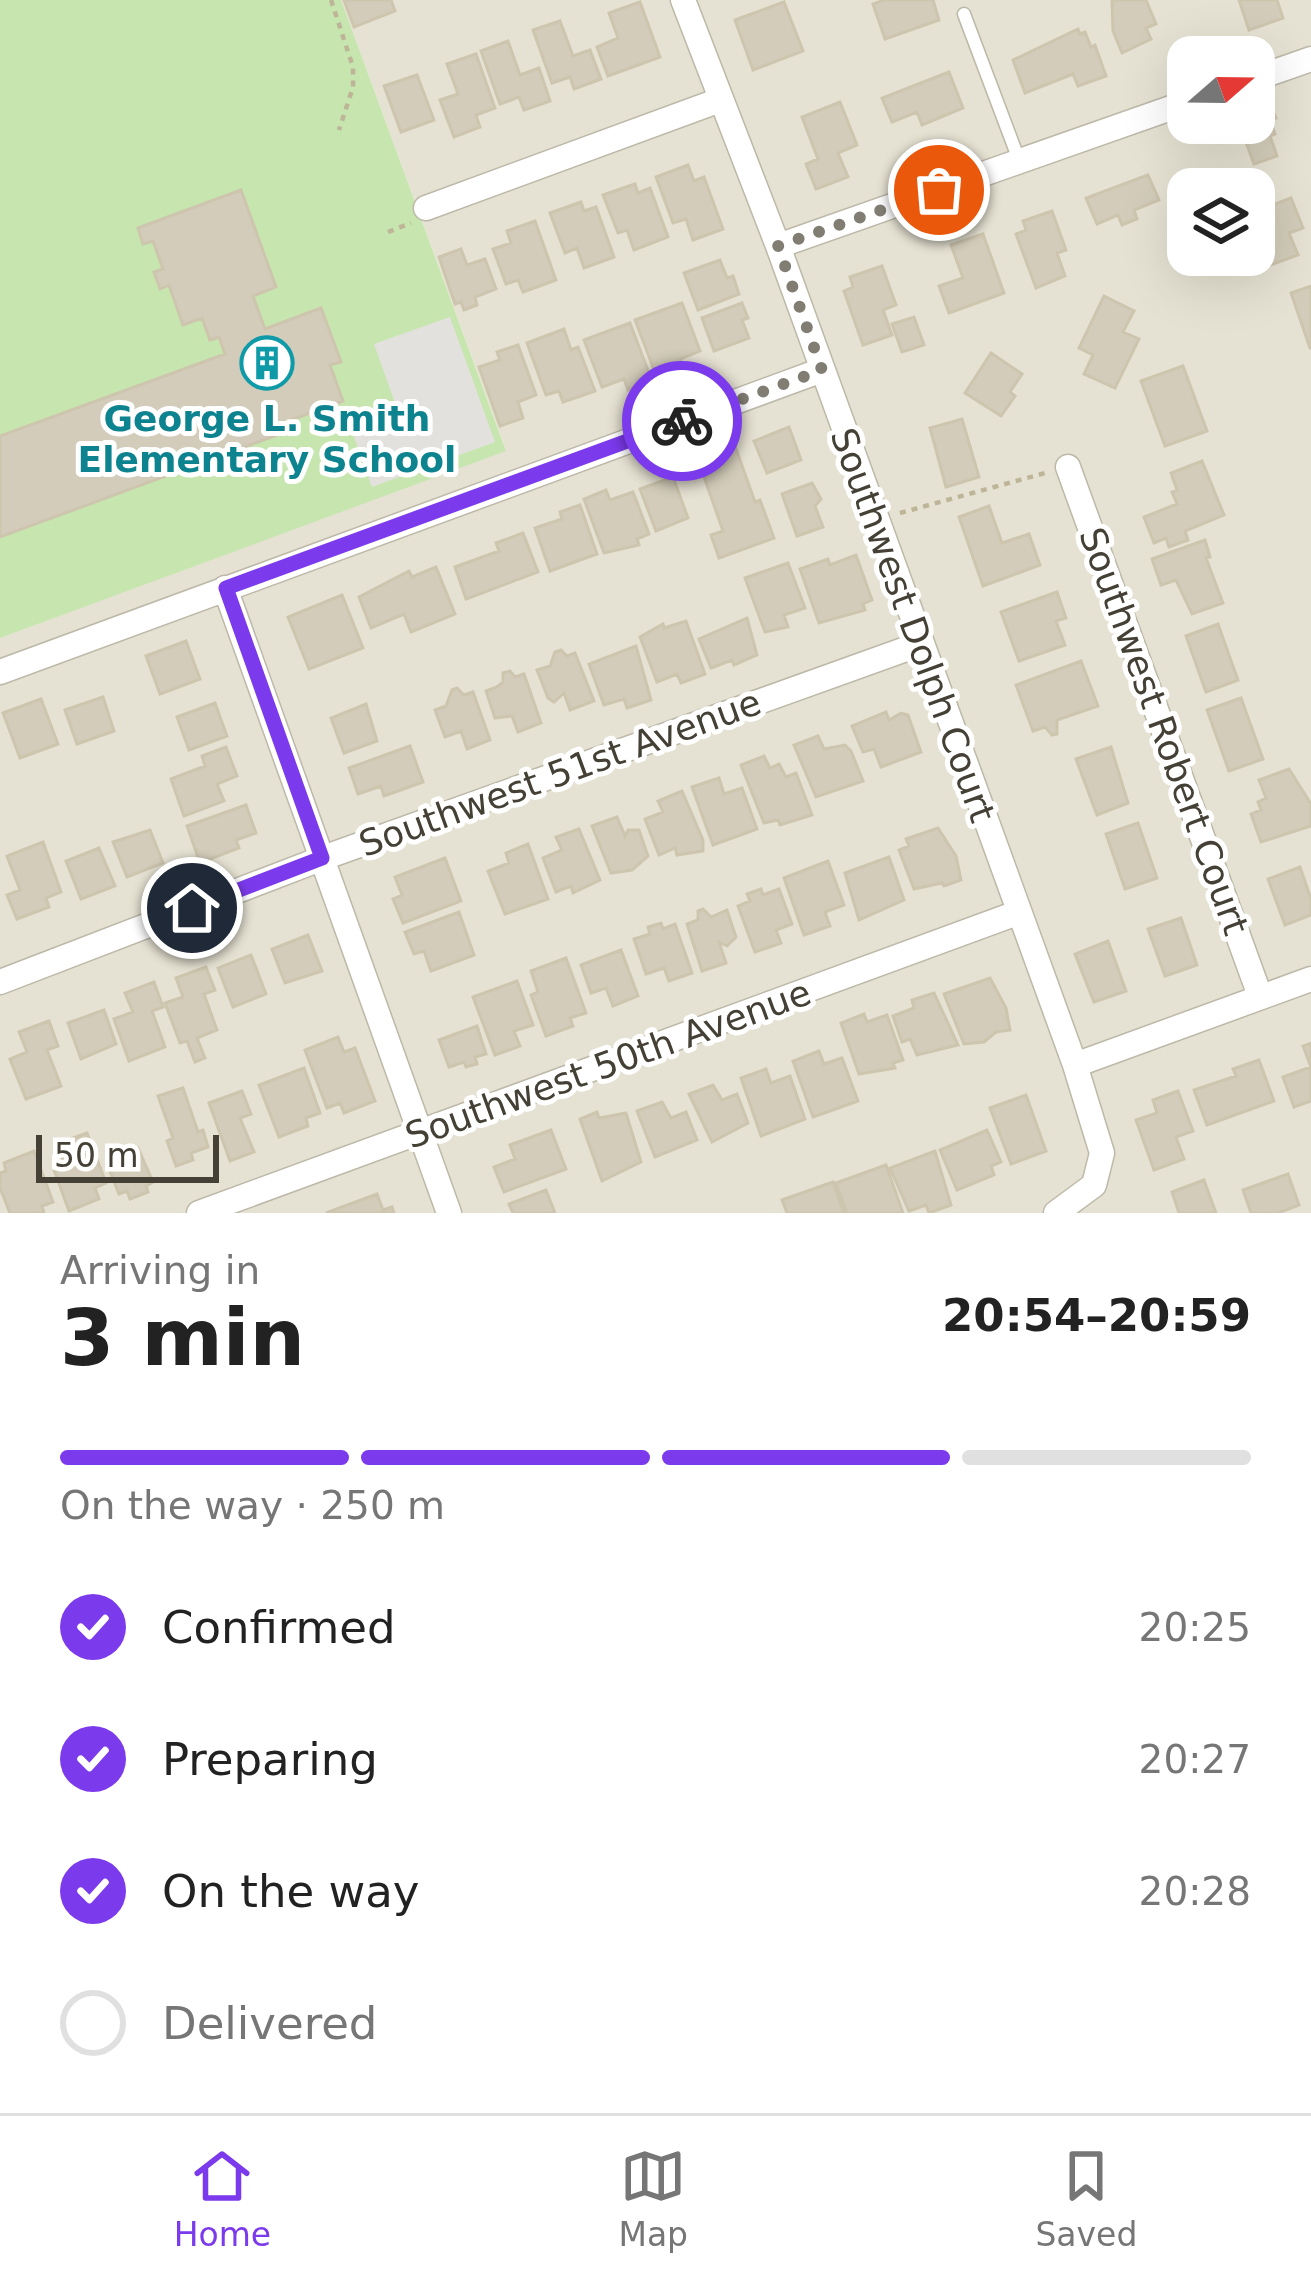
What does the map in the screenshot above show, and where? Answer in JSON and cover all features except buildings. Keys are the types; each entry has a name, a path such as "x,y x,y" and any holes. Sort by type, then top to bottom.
{"street":[{"name":"Southwest Dolph Court","path":"683,0 778,246 1075,1066 1102,1153 1094,1185 1056,1213"},
{"path":"1275,75 1308,68"},
{"path":"426,208 720,100"},
{"path":"778,246 1167,109"},
{"path":"0,672 822,370"},
{"name":"Southwest Robert Court","path":"1068,467 1260,996"},
{"path":"226,588 449,1213"},
{"name":"Southwest 51st Avenue","path":"0,982 322,858 920,644"},
{"name":"Southwest 50th Avenue","path":"200,1213 1017,914"},
{"path":"1075,1066 1311,979"}],"lane":[{"path":"964,14 1019,161"}],"path":[{"path":"331,0 352,67 353,87 339,130"},
{"path":"876,522 1068,467"}],"shaded area":[{"path":"341,0 1311,0 1311,1213 0,1213 0,638 506,450"},
{"path":"450,317 495,442 372,487 348,420 395,403 374,344"}],"green space":[{"path":"0,0 341,0 506,451 0,638"}],"way so far":[{"path":"682,421 822,370 778,246 939,190"}],"place":[{"name":"George L. Smith Elementary School","path":"267,363"}],"route":[{"path":"192,908 322,858 226,588 682,421"}]}
